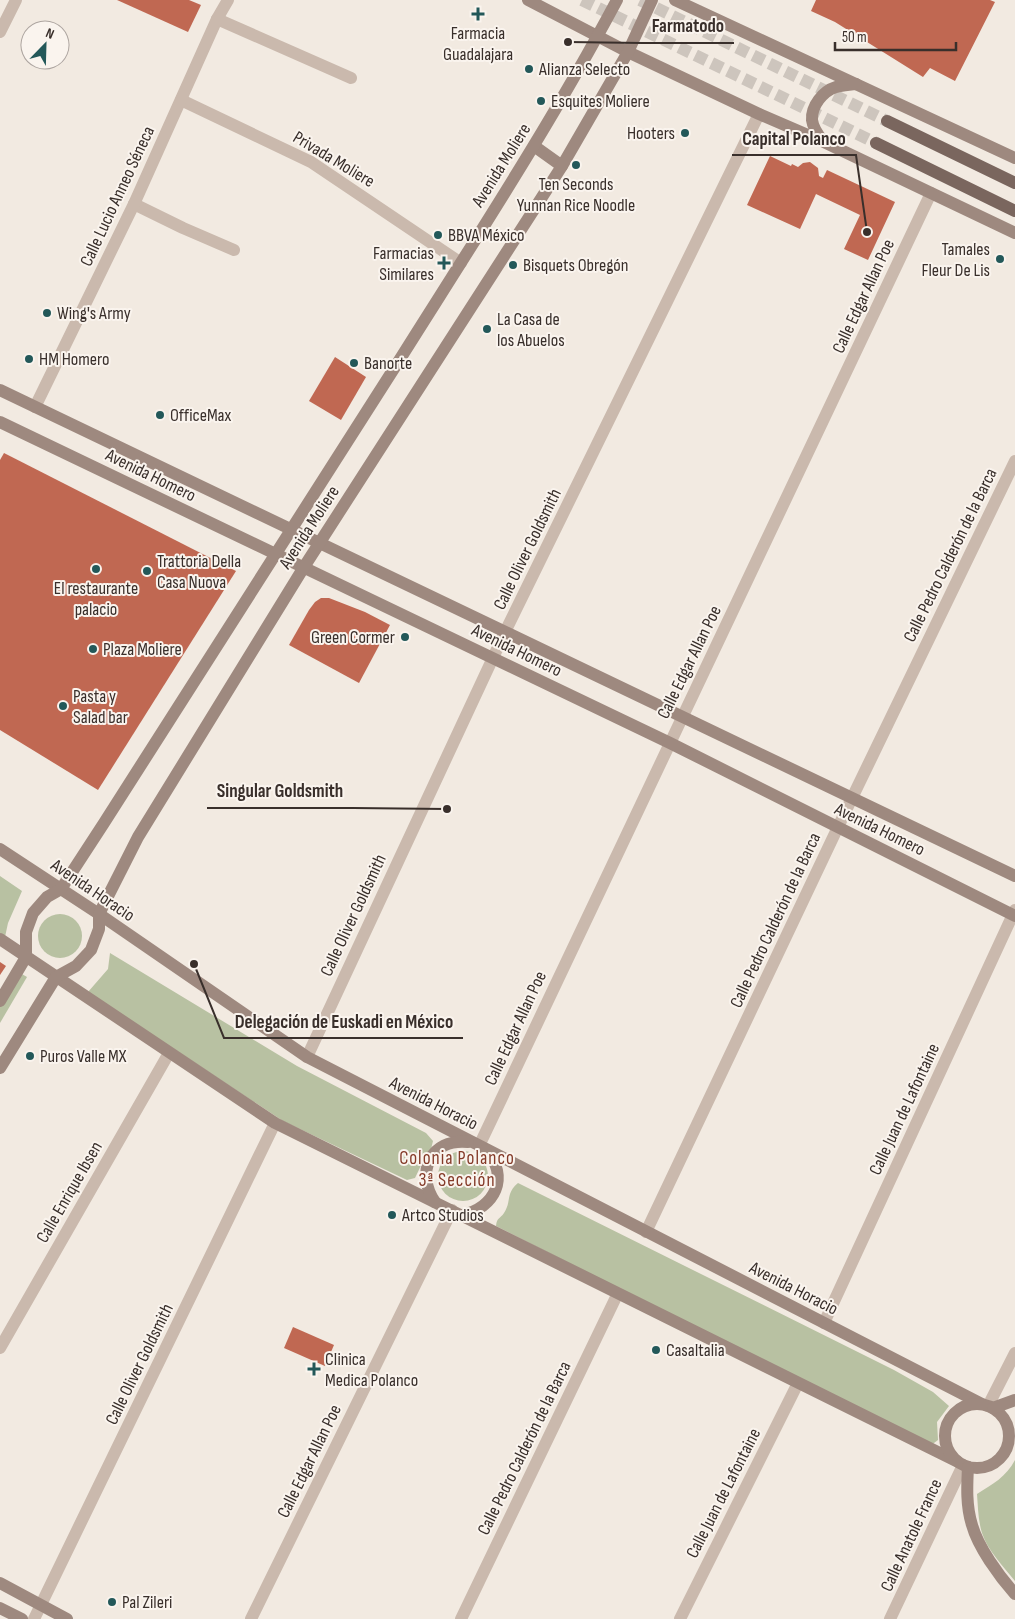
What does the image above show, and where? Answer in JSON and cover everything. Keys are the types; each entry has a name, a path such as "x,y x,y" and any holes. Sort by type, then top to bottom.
{"main road":[{"path":"887,121 1015,183"},
{"path":"876,143 1015,211"}],"street":[{"path":"0,32 16,0"},
{"name":"Calle Lucio Anneo Séneca","path":"35,407 134,204 217,19 228,0"},
{"path":"528,0 628,52 759,114 824,142 1015,233"},
{"name":"Avenida Moliere","path":"26,957 26,932 32,913 47,897 61,889 461,263 534,146 617,0"},
{"name":"Avenida Moliere","path":"0,1068 56,977 76,966 91,950 99,929 99,914 138,837 304,567 562,166 628,52 652,0"},
{"path":"675,0 1015,158"},
{"path":"217,19 351,78"},
{"path":"824,142 815,130 812,120 818,101 829,89 842,85 856,84"},
{"name":"Privada Moliere","path":"182,100 311,162 461,263"},
{"name":"Calle Oliver Goldsmith","path":"307,1057 505,632 759,114"},
{"path":"534,146 562,166"},
{"name":"Calle Edgar Allan Poe","path":"478,1146 931,193"},
{"path":"134,204 234,250"},
{"name":"Avenida Homero","path":"0,390 1015,876"},
{"name":"Avenida Homero","path":"0,422 670,743 1014,913"},
{"name":"Calle Pedro Calderón de la Barca","path":"646,1232 838,827 1015,461"},
{"name":"Avenida Horacio","path":"0,849 99,914 307,1057 988,1406"},
{"name":"Calle Juan de Lafontaine","path":"824,1323 1014,913"},
{"path":"0,939 275,1123 963,1465 977,1468 986,1467 995,1463 1007,1449 1009,1431 1006,1422 1000,1414 988,1406"},
{"path":"0,1001 26,957"},
{"name":"Calle Enrique Ibsen","path":"0,1348 169,1053"},
{"name":"Calle Oliver Goldsmith","path":"34,1619 275,1123"},
{"path":"435,1202 426,1185 429,1161 435,1152 443,1146 456,1142 478,1146 492,1158 498,1179 496,1189 491,1199 484,1206 471,1213 457,1213"},
{"name":"Calle Edgar Allan Poe","path":"251,1619 457,1213"},
{"name":"Calle Pedro Calderón de la Barca","path":"461,1619 618,1293"},
{"path":"988,1406 1015,1353"},
{"name":"Calle Juan de Lafontaine","path":"680,1619 798,1383"},
{"path":"1015,1400 988,1406 967,1406 961,1408 949,1420 945,1438 951,1456 963,1465 972,1526 1001,1578 1015,1594"},
{"name":"Calle Anatole France","path":"890,1619 963,1465"},
{"path":"0,1583 67,1619"},
{"path":"0,1608 22,1619"}],"green space":[{"path":"0,876 22,891 8,923 5,937 0,933"},
{"path":"64,914 76,920 81,927 81,945 76,952 69,957 56,958 48,955 41,948 38,932 41,924 48,917"},
{"path":"110,953 297,1066 426,1133 433,1141 431,1149 415,1178 407,1180 283,1121 88,992 108,969"},
{"path":"15,970 27,977 0,1023 0,996"},
{"path":"458,1151 468,1151 481,1158 488,1171 488,1181 481,1194 468,1201 458,1201 449,1197 442,1190 438,1181 438,1171 442,1162 449,1155"},
{"path":"518,1183 894,1370 933,1392 949,1406 937,1422 938,1440 930,1446 496,1226 508,1205 511,1191"},
{"path":"1015,1460 1015,1581 985,1540 978,1514 977,1494 1003,1476"}],"building":[{"path":"117,0 189,0 201,5 188,32"},
{"path":"816,0 990,0 995,2 955,81 930,68 923,77 835,22 811,11"},
{"path":"770,156 791,166 792,164 798,167 803,163 810,162 818,168 819,176 823,178 827,170 895,202 868,260 844,249 860,215 816,194 800,229 747,205"},
{"path":"335,357 366,377 341,420 309,401"},
{"name":"Plaza Moliere","path":"4,453 236,571 98,790 0,730 0,460"},
{"path":"321,598 329,598 365,612 390,625 359,683 289,645 309,610"},
{"path":"0,962 6,966 0,975"},
{"path":"293,1327 334,1345 325,1366 284,1348"}],"tunnel":[{"path":"582,0 876,143"},
{"path":"640,0 887,121"}],"place":[{"name":"Farmacia Guadalajara","path":"478,14"},
{"name":"Farmatodo","path":"568,42"},
{"name":"Alianza Selecto","path":"529,69"},
{"name":"Esquites Moliere","path":"541,101"},
{"name":"Hooters","path":"685,133"},
{"name":"Ten Seconds Yunnan Rice Noodle","path":"576,165"},
{"name":"Capital Polanco","path":"867,232"},
{"name":"BBVA México","path":"438,235"},
{"name":"Tamales Fleur De Lis","path":"1000,259"},
{"name":"Farmacias Similares","path":"444,263"},
{"name":"Bisquets Obregón","path":"513,265"},
{"name":"Wing's Army","path":"47,313"},
{"name":"La Casa de los Abuelos","path":"487,329"},
{"name":"HM Homero","path":"29,359"},
{"name":"Banorte","path":"354,363"},
{"name":"OfficeMax","path":"160,415"},
{"name":"El restaurante palacio","path":"96,569"},
{"name":"Trattoria Della Casa Nuova","path":"147,571"},
{"name":"Green Cormer","path":"405,637"},
{"name":"Plaza Moliere","path":"93,649"},
{"name":"Pasta y Salad bar","path":"63,706"},
{"name":"Singular Goldsmith","path":"447,809"},
{"name":"Delegación de Euskadi en México","path":"194,964"},
{"name":"Puros Valle MX","path":"30,1056"},
{"name":"Artco Studios","path":"392,1215"},
{"name":"CasaItalia","path":"656,1350"},
{"name":"Clinica Medica Polanco","path":"314,1369"},
{"name":"Pal Zileri","path":"112,1602"}],"district":[{"name":"Colonia Polanco 3ª Sección","path":"457,1168"}]}
